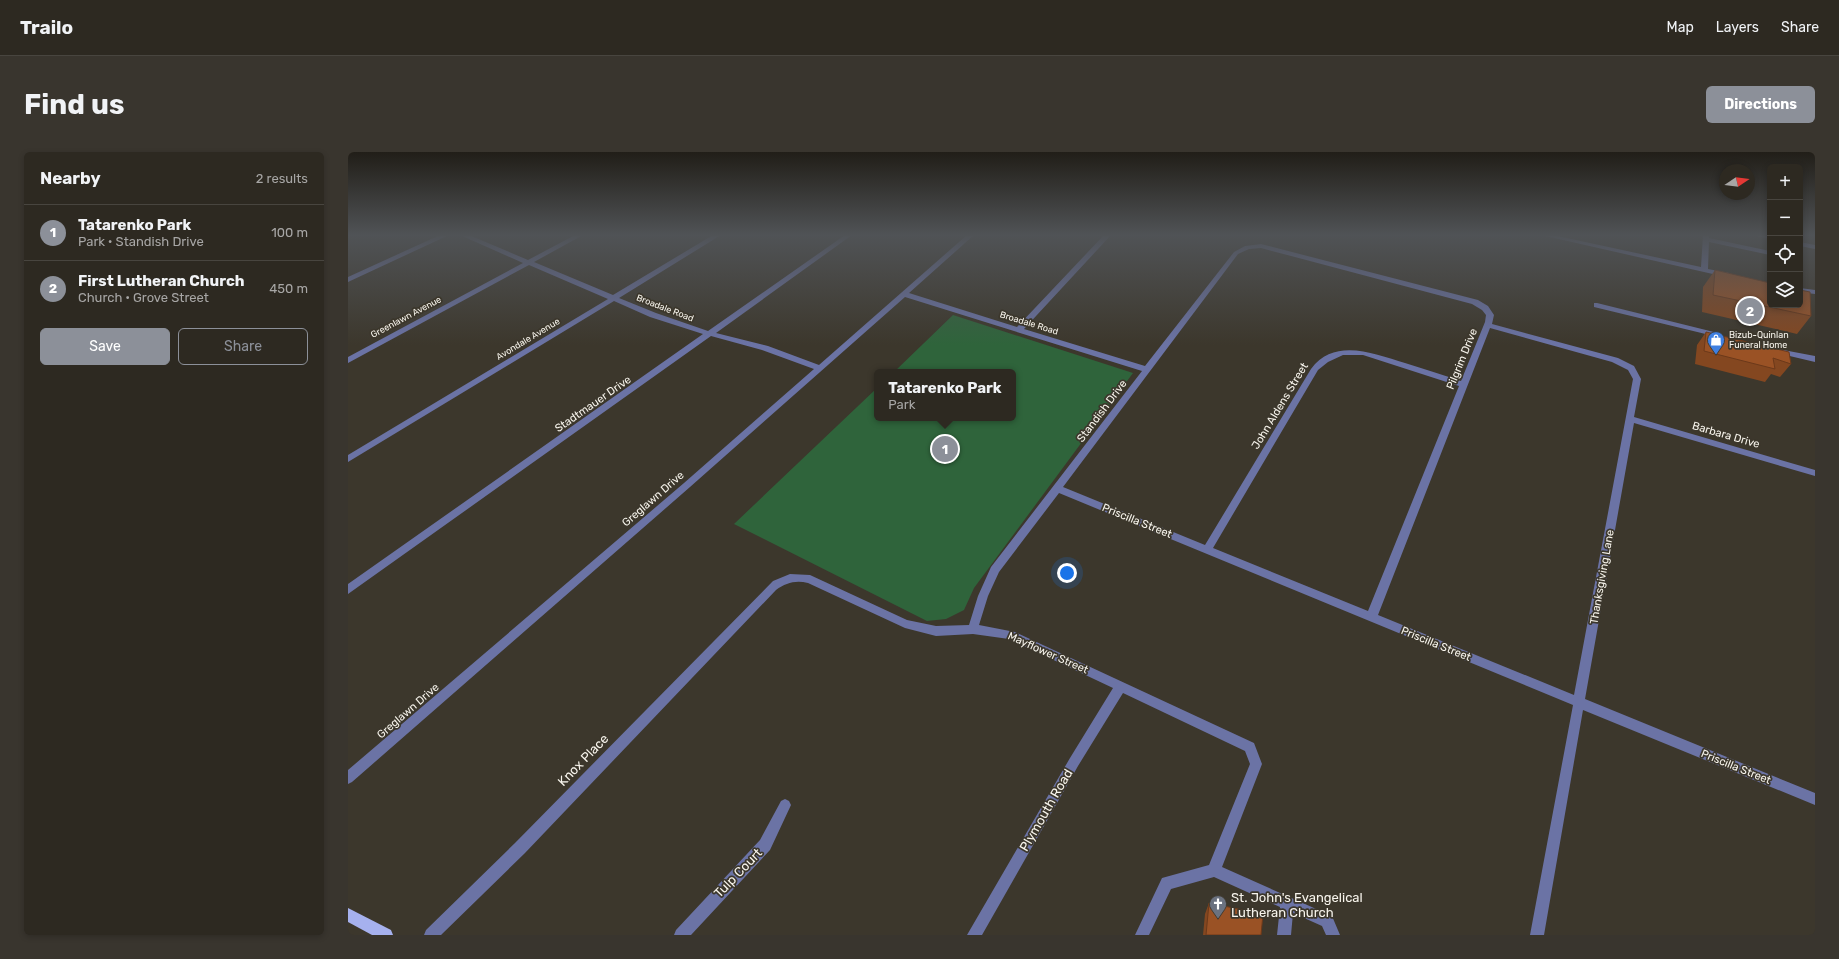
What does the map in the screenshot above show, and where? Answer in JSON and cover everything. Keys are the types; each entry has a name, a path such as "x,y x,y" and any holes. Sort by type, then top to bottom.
{"main road":[{"path":"348,915 386,935"}],"street":[{"path":"348,280 366,272"},
{"name":"Greenlawn Avenue","path":"348,360 511,272"},
{"name":"Broadale Road","path":"552,272 653,315 711,334 765,348 820,368"},
{"name":"Avondale Avenue","path":"348,459 658,272"},
{"name":"Stadtmauer Drive","path":"348,590 798,272"},
{"name":"Greglawn Drive","path":"348,778 930,272"},
{"path":"1018,330 1073,272"},
{"name":"Standish Drive","path":"973,629 983,596 995,570 1222,272"},
{"name":"Pilgrim Drive","path":"1361,272 1475,302 1489,312 1490,315 1488,325 1463,384 1371,618"},
{"path":"1707,272 1733,276"},
{"path":"1803,290 1815,292"},
{"name":"Broadale Road","path":"904,294 1148,370"},
{"path":"1597,305 1725,337"},
{"name":"Thanksgiving Lane","path":"1488,325 1615,360 1628,365 1634,372 1637,379 1537,935"},
{"path":"1770,348 1815,359"},
{"name":"John Aldens Street","path":"1207,550 1315,370 1322,361 1340,352 1352,351 1364,353 1463,384"},
{"name":"Barbara Drive","path":"1631,419 1815,474"},
{"name":"Priscilla Street","path":"1058,489 1815,799"},
{"name":"Mayflower Street","path":"755,604 772,587 781,581 800,576 810,579 905,624 936,631 973,629 1011,635 1250,747 1256,764 1214,870"},
{"name":"Knox Place","path":"431,935 520,848 755,604"},
{"name":"Plymouth Road","path":"974,935 1074,762 1122,686"},
{"name":"Tulp Court","path":"681,935 765,845 785,805"},
{"path":"1142,935 1167,884 1214,870 1327,921 1333,935"},
{"path":"1284,935 1287,902"}],"green space":[{"path":"953,315 1133,373 974,588 964,610 946,619 927,621 734,524 874,391 874,421 1016,421 1016,369 897,369"}],"building":[{"path":"1715,272 1722,272 1767,282 1767,307 1713,295"},
{"path":"1803,291 1810,292 1811,316 1774,308 1803,308"},
{"path":"1706,332 1789,352 1791,364 1773,358 1775,369 1704,351"},
{"path":"1209,903 1263,914 1261,935 1206,935"}],"place":[{"name":"First Lutheran Church","path":"1750,311"},
{"name":"Bizub-Quinlan Funeral Home","path":"1716,355"},
{"name":"Tatarenko Park","path":"945,449"},
{"name":"St. John's Evangelical Lutheran Church","path":"1218,919"}]}
